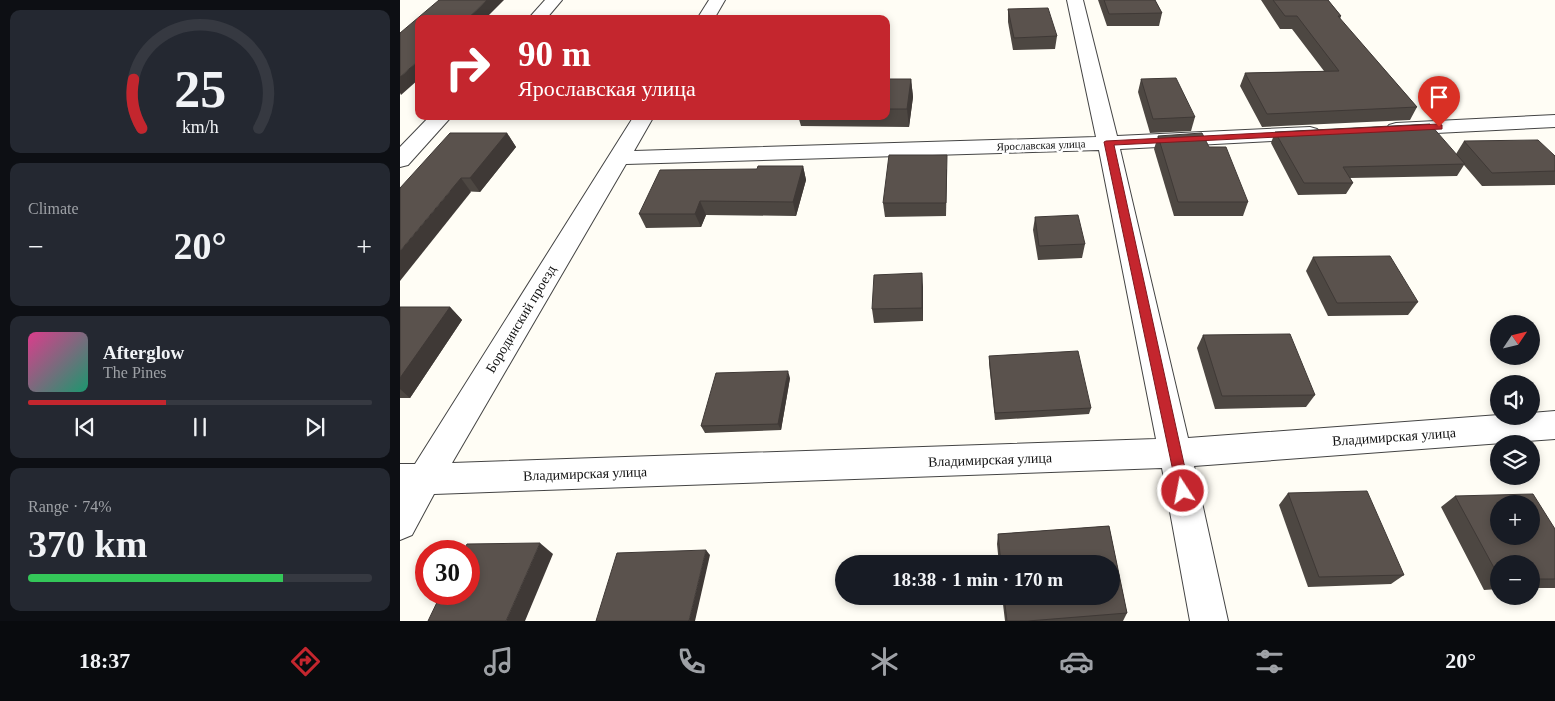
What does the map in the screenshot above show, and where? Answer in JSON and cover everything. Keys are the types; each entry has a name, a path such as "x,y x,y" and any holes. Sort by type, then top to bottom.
{"street":[{"path":"540,15 554,0"},
{"path":"708,15 717,0"},
{"path":"1075,0 1109,142 1176,453 1209,621"},
{"path":"400,160 438,120"},
{"name":"Бородинский проезд","path":"400,522 412,480 642,120"},
{"path":"1376,130 1555,121"},
{"name":"Ярославская улица","path":"618,158 1109,142 1327,132"},
{"name":"Владимирская улица","path":"412,480 1176,453 1555,425"}],"building":[{"path":"439,0 487,0 471,15 421,15"},
{"path":"1104,0 1155,0 1162,13 1109,14"},
{"path":"1273,0 1328,0 1341,16 1338,16 1417,107 1267,114 1245,73 1339,71 1297,16 1285,16"},
{"path":"1048,8 1057,36 1014,38 1008,9"},
{"path":"415,20 415,64 400,77 400,33"},
{"path":"1176,78 1195,117 1153,119 1141,79"},
{"path":"890,79 911,79 907,109 890,109"},
{"path":"1430,124 1465,164 1343,167 1353,183 1304,183 1275,132"},
{"path":"450,133 507,133 470,178 461,178 400,251 400,188"},
{"path":"1202,133 1209,147 1226,147 1248,202 1178,202 1158,136"},
{"path":"1538,140 1555,156 1555,171 1492,173 1464,141"},
{"path":"889,155 947,155 946,203 883,203"},
{"path":"758,166 803,166 793,202 700,201 695,214 639,214 660,170 757,169"},
{"path":"1078,215 1085,244 1039,246 1035,217"},
{"path":"1390,256 1418,302 1337,303 1313,257"},
{"path":"922,273 922,308 872,309 874,275"},
{"path":"400,307 450,307 400,378"},
{"path":"1290,334 1315,395 1222,396 1203,335"},
{"path":"1078,351 1091,408 995,413 989,356"},
{"path":"788,371 778,424 701,426 716,373"},
{"path":"1367,491 1404,575 1319,577 1288,493"},
{"path":"1533,494 1534,495 1494,495"},
{"path":"1490,495 1490,545 1540,545 1540,505 1555,529 1555,579 1540,579 1540,555 1490,555 1490,560 1455,496"},
{"path":"1109,526 1115,555 1000,555 998,534"},
{"path":"540,543 506,621 428,621 436,605 480,605 480,544"},
{"path":"706,550 689,621 596,621 617,553"},
{"path":"1120,579 1127,613 1007,621 1005,605 1120,605"}],"route":[{"path":"1183,491 1109,142 1439,127"}]}
